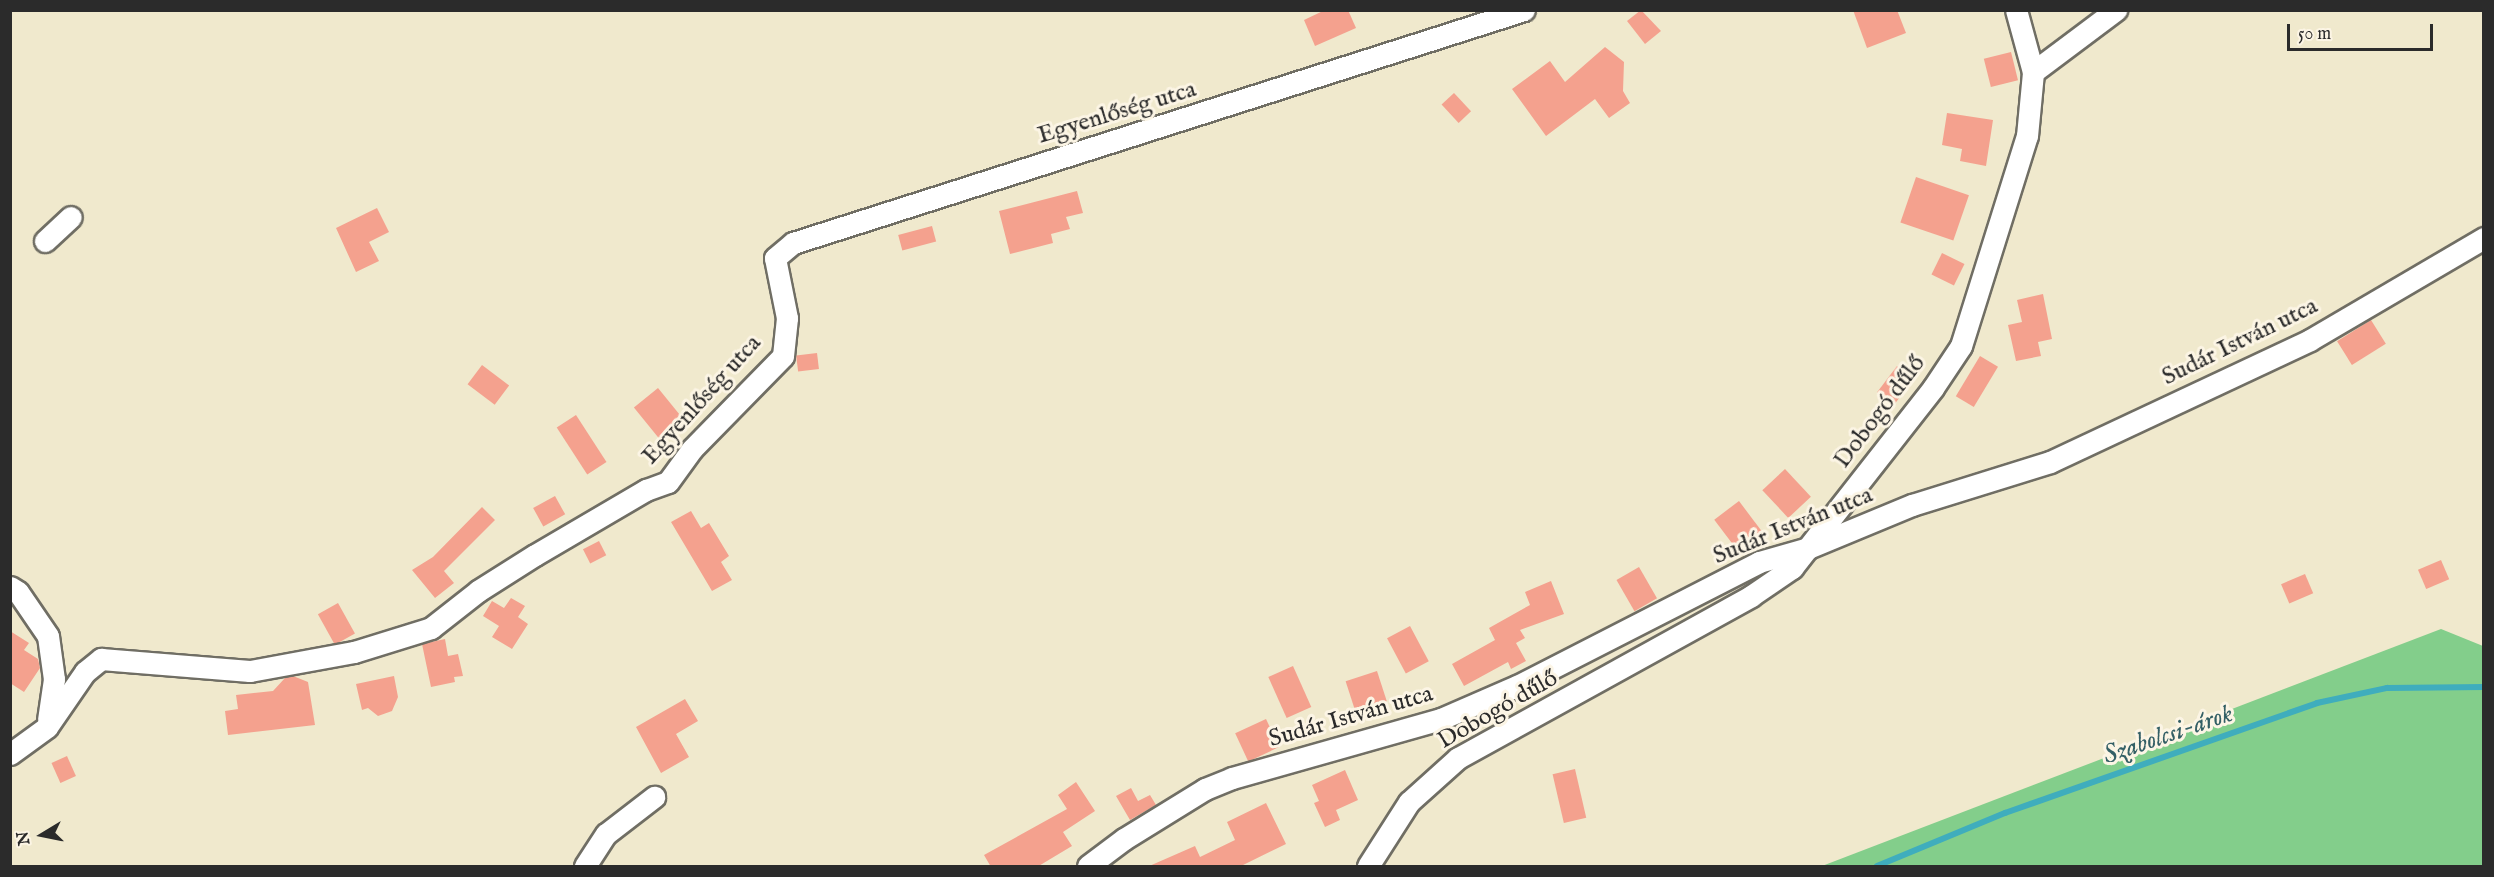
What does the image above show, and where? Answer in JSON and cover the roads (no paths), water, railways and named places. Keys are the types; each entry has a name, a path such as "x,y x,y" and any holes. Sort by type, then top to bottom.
{"street":[{"name":"Egyenlőség utca","path":"10,754 47,727 85,672 101,659 250,671 354,652 431,628 478,591 526,561 646,490 668,482 692,449 783,356 787,318 775,258 793,243 1524,10"},
{"path":"2016,10 2033,72 2116,10"},
{"name":"Dobogó dűlő","path":"1368,867 1409,802 1458,758 1751,596 1792,568 1809,548 1933,388 1960,346 2027,136 2033,72"},
{"path":"45,241 71,217"},
{"name":"Sudár István utca","path":"1088,867 1124,839 1205,789 1232,778 1442,719 1517,686 1759,562 1809,548 1912,505 2050,462 2310,340 2484,238"},
{"path":"10,587 18,592 48,636 54,679 47,727"},
{"path":"585,867 606,834 654,798"}],"waterway":[{"name":"Szabolcsi-árok","path":"1877,866 2005,813 2317,703 2387,688 2484,687"}]}
